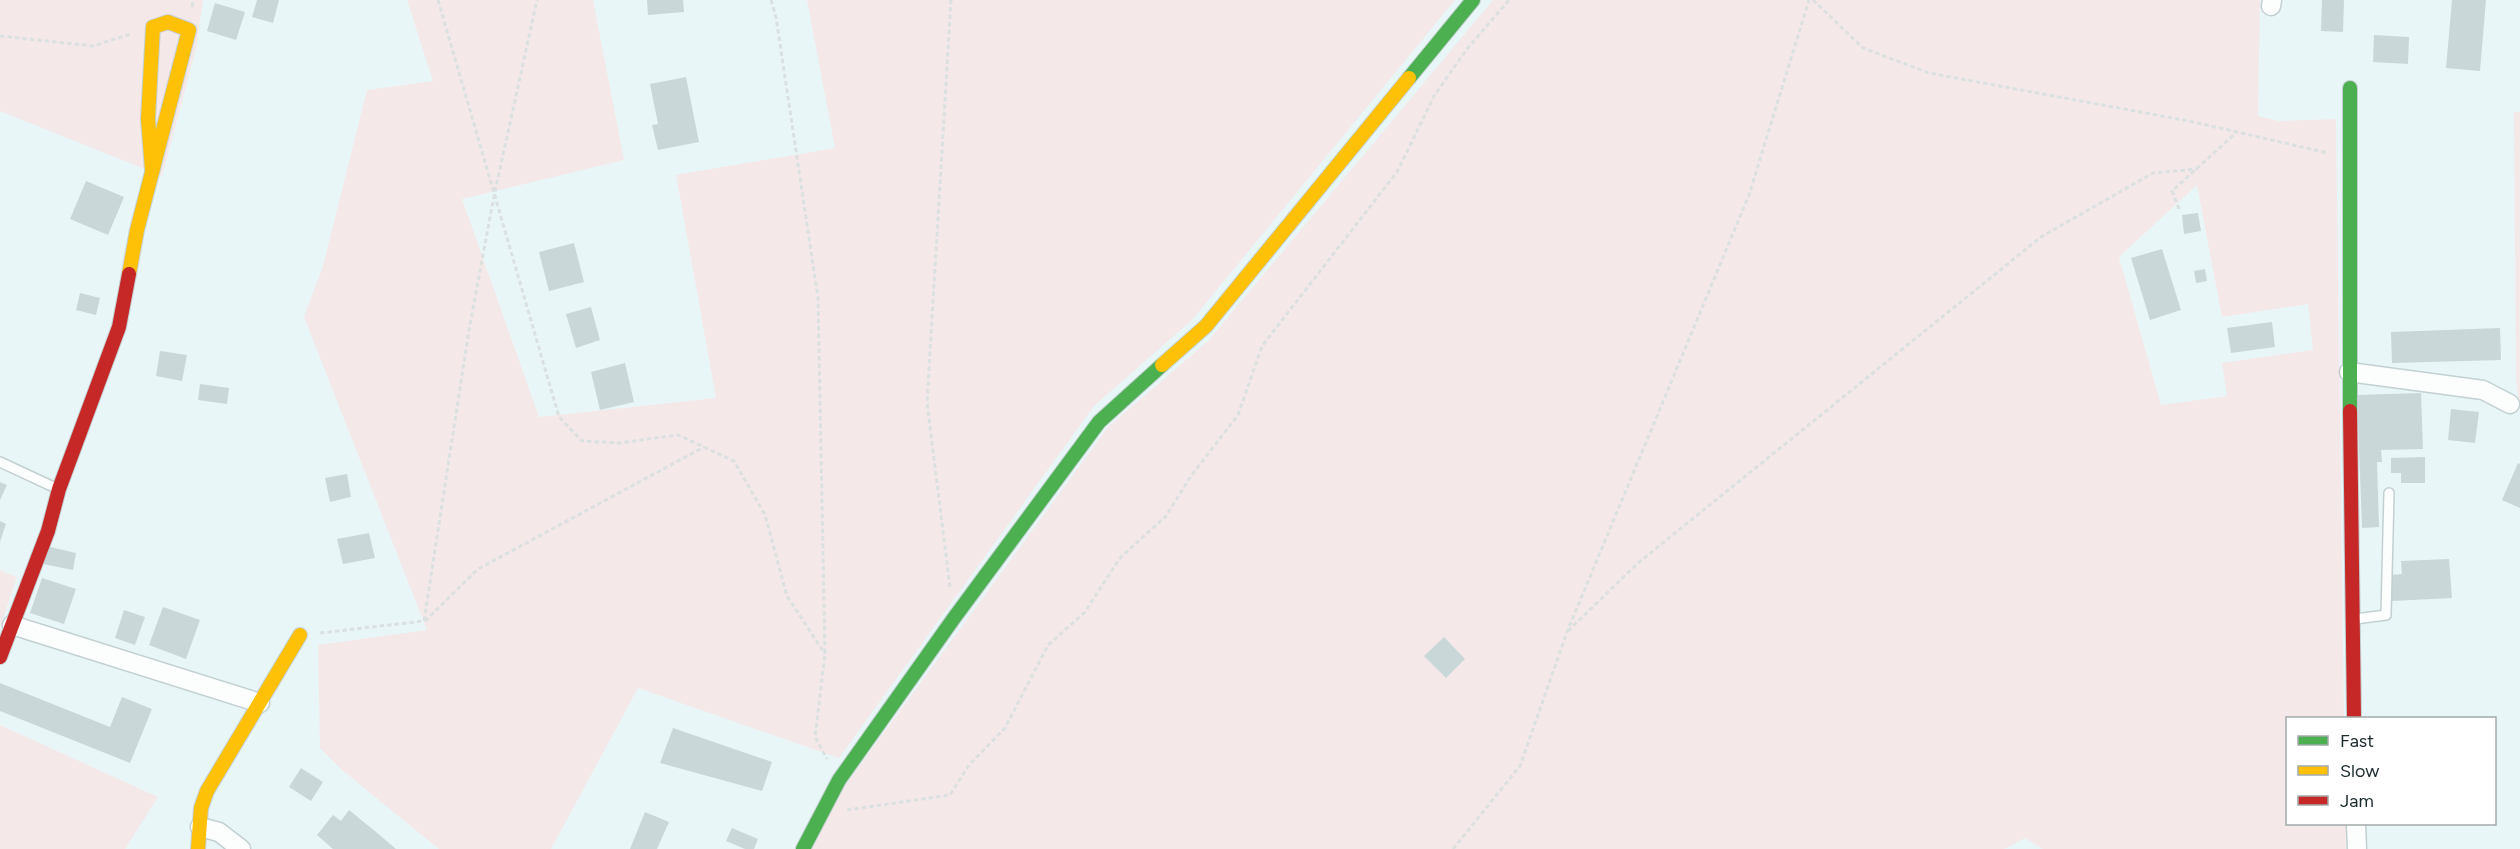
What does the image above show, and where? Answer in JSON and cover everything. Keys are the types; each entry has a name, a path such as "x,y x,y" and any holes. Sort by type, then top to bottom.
{"street":[{"path":"803,849 839,780 954,618 1099,422 1206,326 1473,0"},
{"path":"0,657 2,644 12,625 48,531 59,489 119,327 137,231 189,30 168,22 153,27 148,119 152,170"},
{"path":"2350,88 2349,372 2354,717"},
{"path":"2349,372 2483,390 2510,404"},
{"path":"12,625 260,703"},
{"path":"198,849 201,808 207,791 300,635"},
{"path":"2356,825 2356,849"},
{"path":"200,827 219,832 241,849"}],"lane":[{"path":"0,462 59,489"},
{"path":"2353,620 2386,615 2389,493"}],"path":[{"path":"438,0 559,417 582,441 619,443 678,435 734,461 765,515 787,596 825,654"},
{"path":"424,621 469,330 494,196 537,0"},
{"path":"771,0 776,17 818,298 825,654 815,736 839,780"},
{"path":"951,0 927,403 954,618"},
{"path":"822,813 950,795 969,765 1005,728 1048,645 1085,612 1120,558 1166,516 1191,476 1238,415 1262,346 1397,172 1434,96 1467,49 1509,0"},
{"path":"1453,849 1520,766 1567,632 1749,195 1811,0 1863,48 1929,73 2237,132 2312,151 2348,156"},
{"path":"0,36 93,46 153,27"},
{"path":"2180,210 2172,191 2237,132"},
{"path":"1567,632 1638,563 2041,237 2153,173 2197,169"},
{"path":"300,635 424,621 478,569 704,447"}],"shaded area":[{"path":"0,0 203,0 196,49 162,176 0,111"},
{"path":"407,0 593,0 624,160 462,199 539,417 716,398 676,175 835,148 807,0 1455,0 1192,320 1094,406 839,758 638,688 551,849 439,849 342,770 320,748 318,645 427,630 304,317 323,266 367,90 433,81"},
{"path":"1493,0 2260,0 2258,116 2279,121 2336,119 2344,717 2286,717 2286,825 2346,825 2346,849 2043,849 2025,838 2004,849 811,849 844,787 1108,427 1208,341","holes":["2197,185 2222,317 2308,304 2313,350 2222,363 2227,396 2161,405 2119,257"]},
{"path":"2514,112 2520,112 2520,410 2516,380"},
{"path":"0,570 17,577 0,628"},
{"path":"0,725 158,797 125,849 0,849"}],"building":[{"path":"257,0 279,0 273,23 252,17"},
{"path":"647,0 683,0 684,12 648,15"},
{"path":"2322,0 2344,0 2343,32 2321,31"},
{"path":"2452,0 2486,0 2480,71 2446,68"},
{"path":"215,3 245,12 236,40 207,31"},
{"path":"2374,35 2409,37 2408,64 2373,62"},
{"path":"686,77 699,142 658,150 652,125 658,124 650,84"},
{"path":"86,181 124,197 108,235 70,219"},
{"path":"2198,213 2201,231 2184,234 2182,215"},
{"path":"574,243 584,282 549,291 539,252"},
{"path":"2162,249 2181,310 2150,320 2131,258"},
{"path":"2205,269 2207,281 2196,283 2194,271"},
{"path":"80,293 100,298 96,315 76,310"},
{"path":"591,307 600,340 576,348 566,314"},
{"path":"2272,322 2275,347 2231,353 2227,328"},
{"path":"2500,328 2501,360 2392,363 2391,332"},
{"path":"160,351 187,355 182,381 156,376"},
{"path":"625,363 634,402 600,410 591,372"},
{"path":"200,384 229,388 227,404 198,400"},
{"path":"2421,393 2423,449 2381,450 2382,462 2377,462 2379,527 2362,528 2357,395"},
{"path":"2451,409 2479,412 2475,443 2448,440"},
{"path":"2425,457 2425,483 2401,483 2401,473 2391,473 2391,458"},
{"path":"2518,463 2520,464 2520,508 2502,500"},
{"path":"347,474 351,497 330,502 325,478"},
{"path":"0,482 7,485 0,500"},
{"path":"0,521 6,524 0,542"},
{"path":"369,533 375,558 343,564 337,539"},
{"path":"46,546 76,553 73,570 43,564"},
{"path":"2449,559 2452,598 2392,601 2391,575 2402,574 2401,561"},
{"path":"42,578 76,589 64,624 30,613"},
{"path":"163,607 200,620 186,659 149,645"},
{"path":"124,610 145,617 135,645 115,638"},
{"path":"1444,637 1465,659 1446,678 1424,656"},
{"path":"0,683 110,727 122,697 152,709 130,763 0,711"},
{"path":"673,728 772,762 762,791 660,763"},
{"path":"301,768 323,782 311,801 289,787"},
{"path":"349,810 396,849 333,849 317,835 333,815 341,821"},
{"path":"645,812 669,822 657,849 630,849"},
{"path":"732,828 758,839 754,849 745,849 726,841"}],"traffic: fast":[{"path":"1409,78 1473,0"},
{"path":"2350,88 2350,411"},
{"path":"803,849 839,780 954,618 1099,422 1162,365"}],"traffic: slow":[{"path":"129,274 137,230 189,30 168,22 153,27 148,119 152,170"},
{"path":"1162,365 1206,326 1409,78"},
{"path":"198,849 201,808 207,791 300,635"}],"traffic: jam":[{"path":"0,657 48,531 59,489 119,327 129,274"},
{"path":"2350,411 2354,717"}]}
